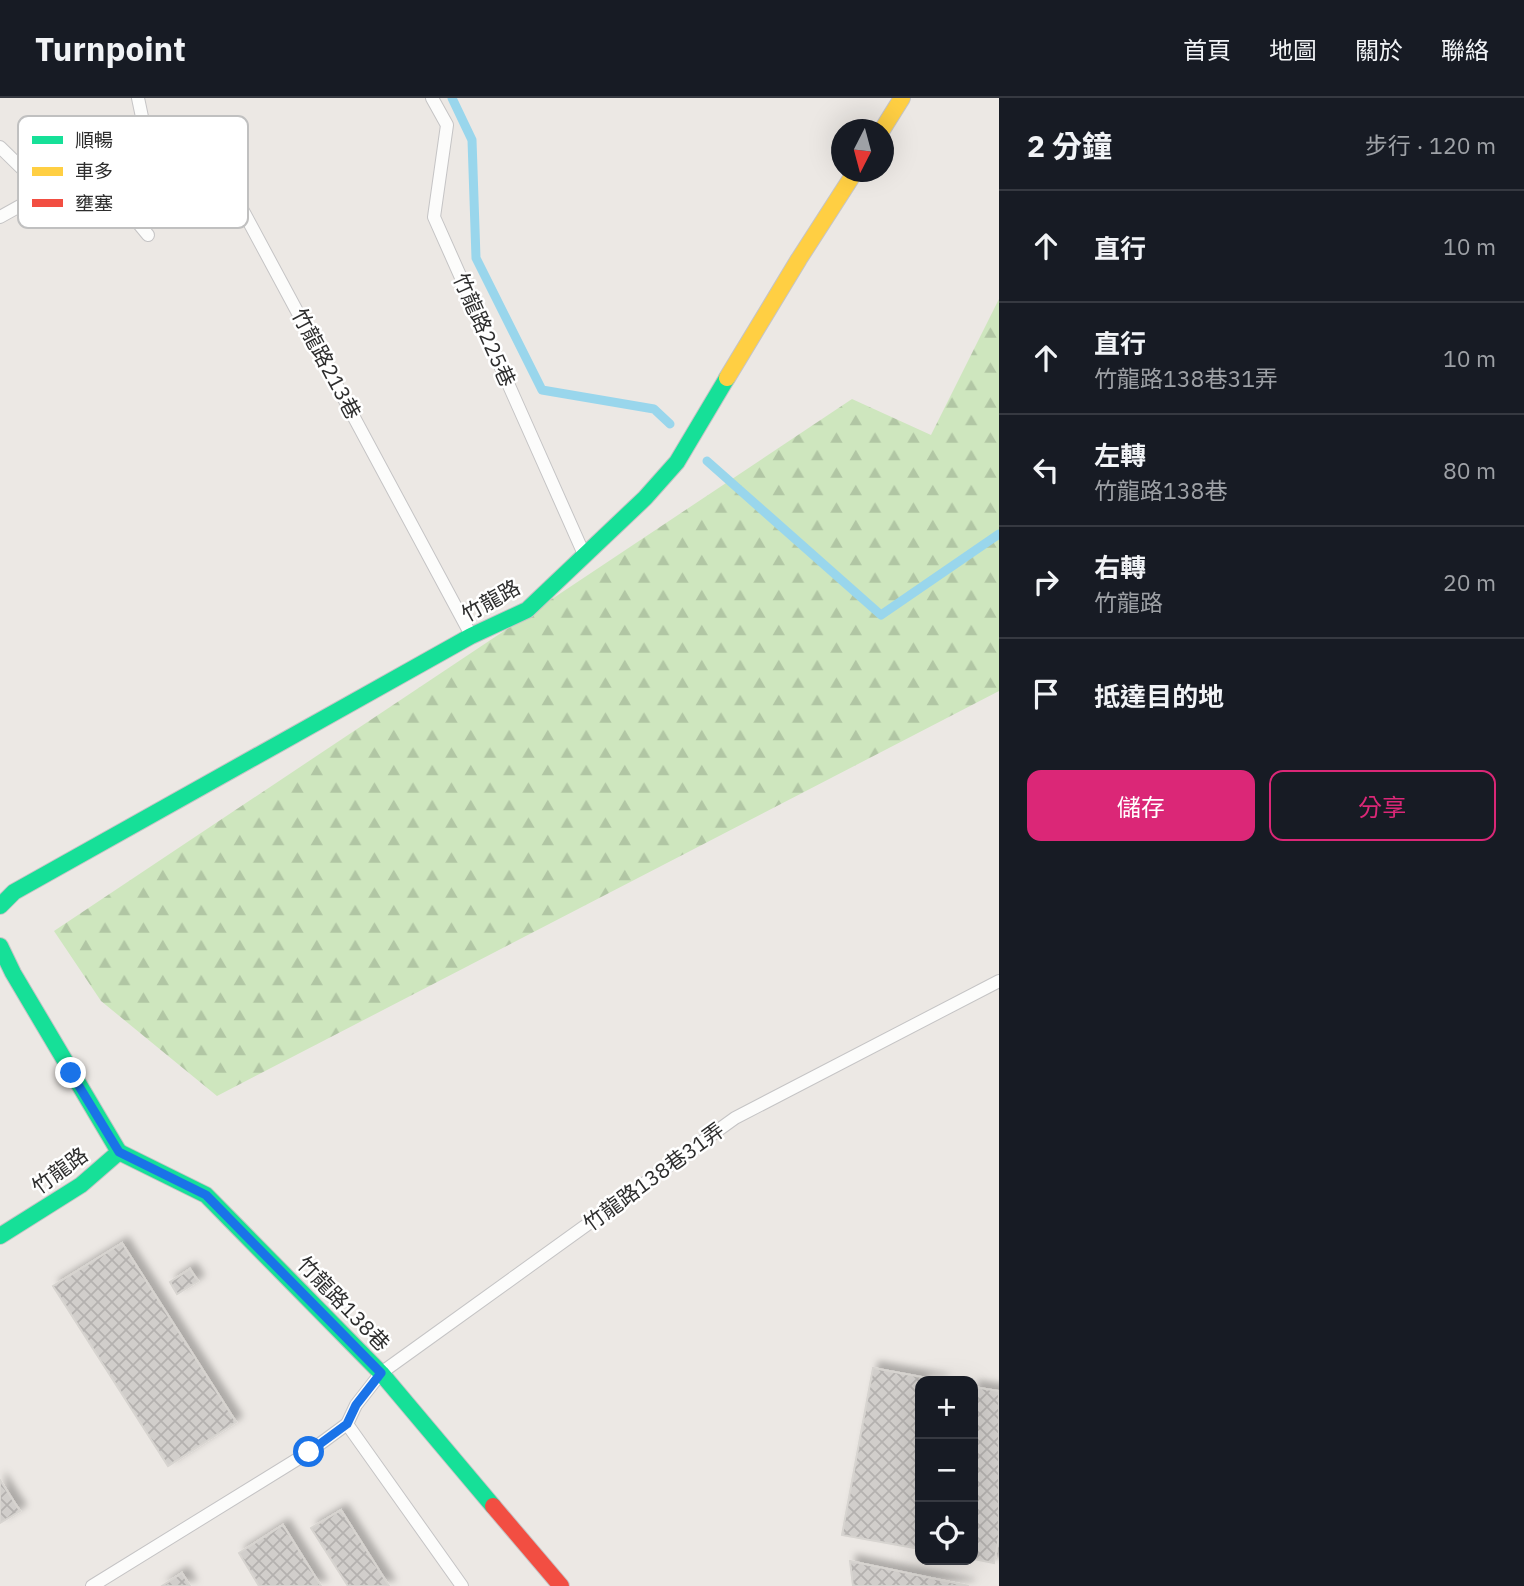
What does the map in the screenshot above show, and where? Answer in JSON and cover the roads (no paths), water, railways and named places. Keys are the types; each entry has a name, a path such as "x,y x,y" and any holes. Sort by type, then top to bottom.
{"street":[{"path":"889,119 902,98"},
{"name":"竹龍路","path":"0,906 14,892 471,636 527,610 645,498 677,462 849,182"},
{"name":"竹龍路","path":"0,946 13,973 119,1152 81,1185 0,1236"},
{"name":"竹龍路138巷","path":"119,1152 206,1195 381,1373 561,1586"}],"lane":[{"path":"138,98 142,116"},
{"name":"竹龍路225巷","path":"432,98 447,125 434,217 584,555"},
{"path":"0,147 18,164"},
{"path":"0,217 18,207"},
{"name":"竹龍路213巷","path":"248,219 471,636"},
{"path":"143,228 148,234"},
{"name":"竹龍路138巷31弄","path":"347,1424 356,1405 381,1373 736,1118 999,981"},
{"path":"92,1586 309,1452 347,1424 462,1586"}],"waterway":[{"path":"452,98 472,140 476,258 542,390 654,409 670,424"},
{"path":"707,461 881,615 999,534"}]}
